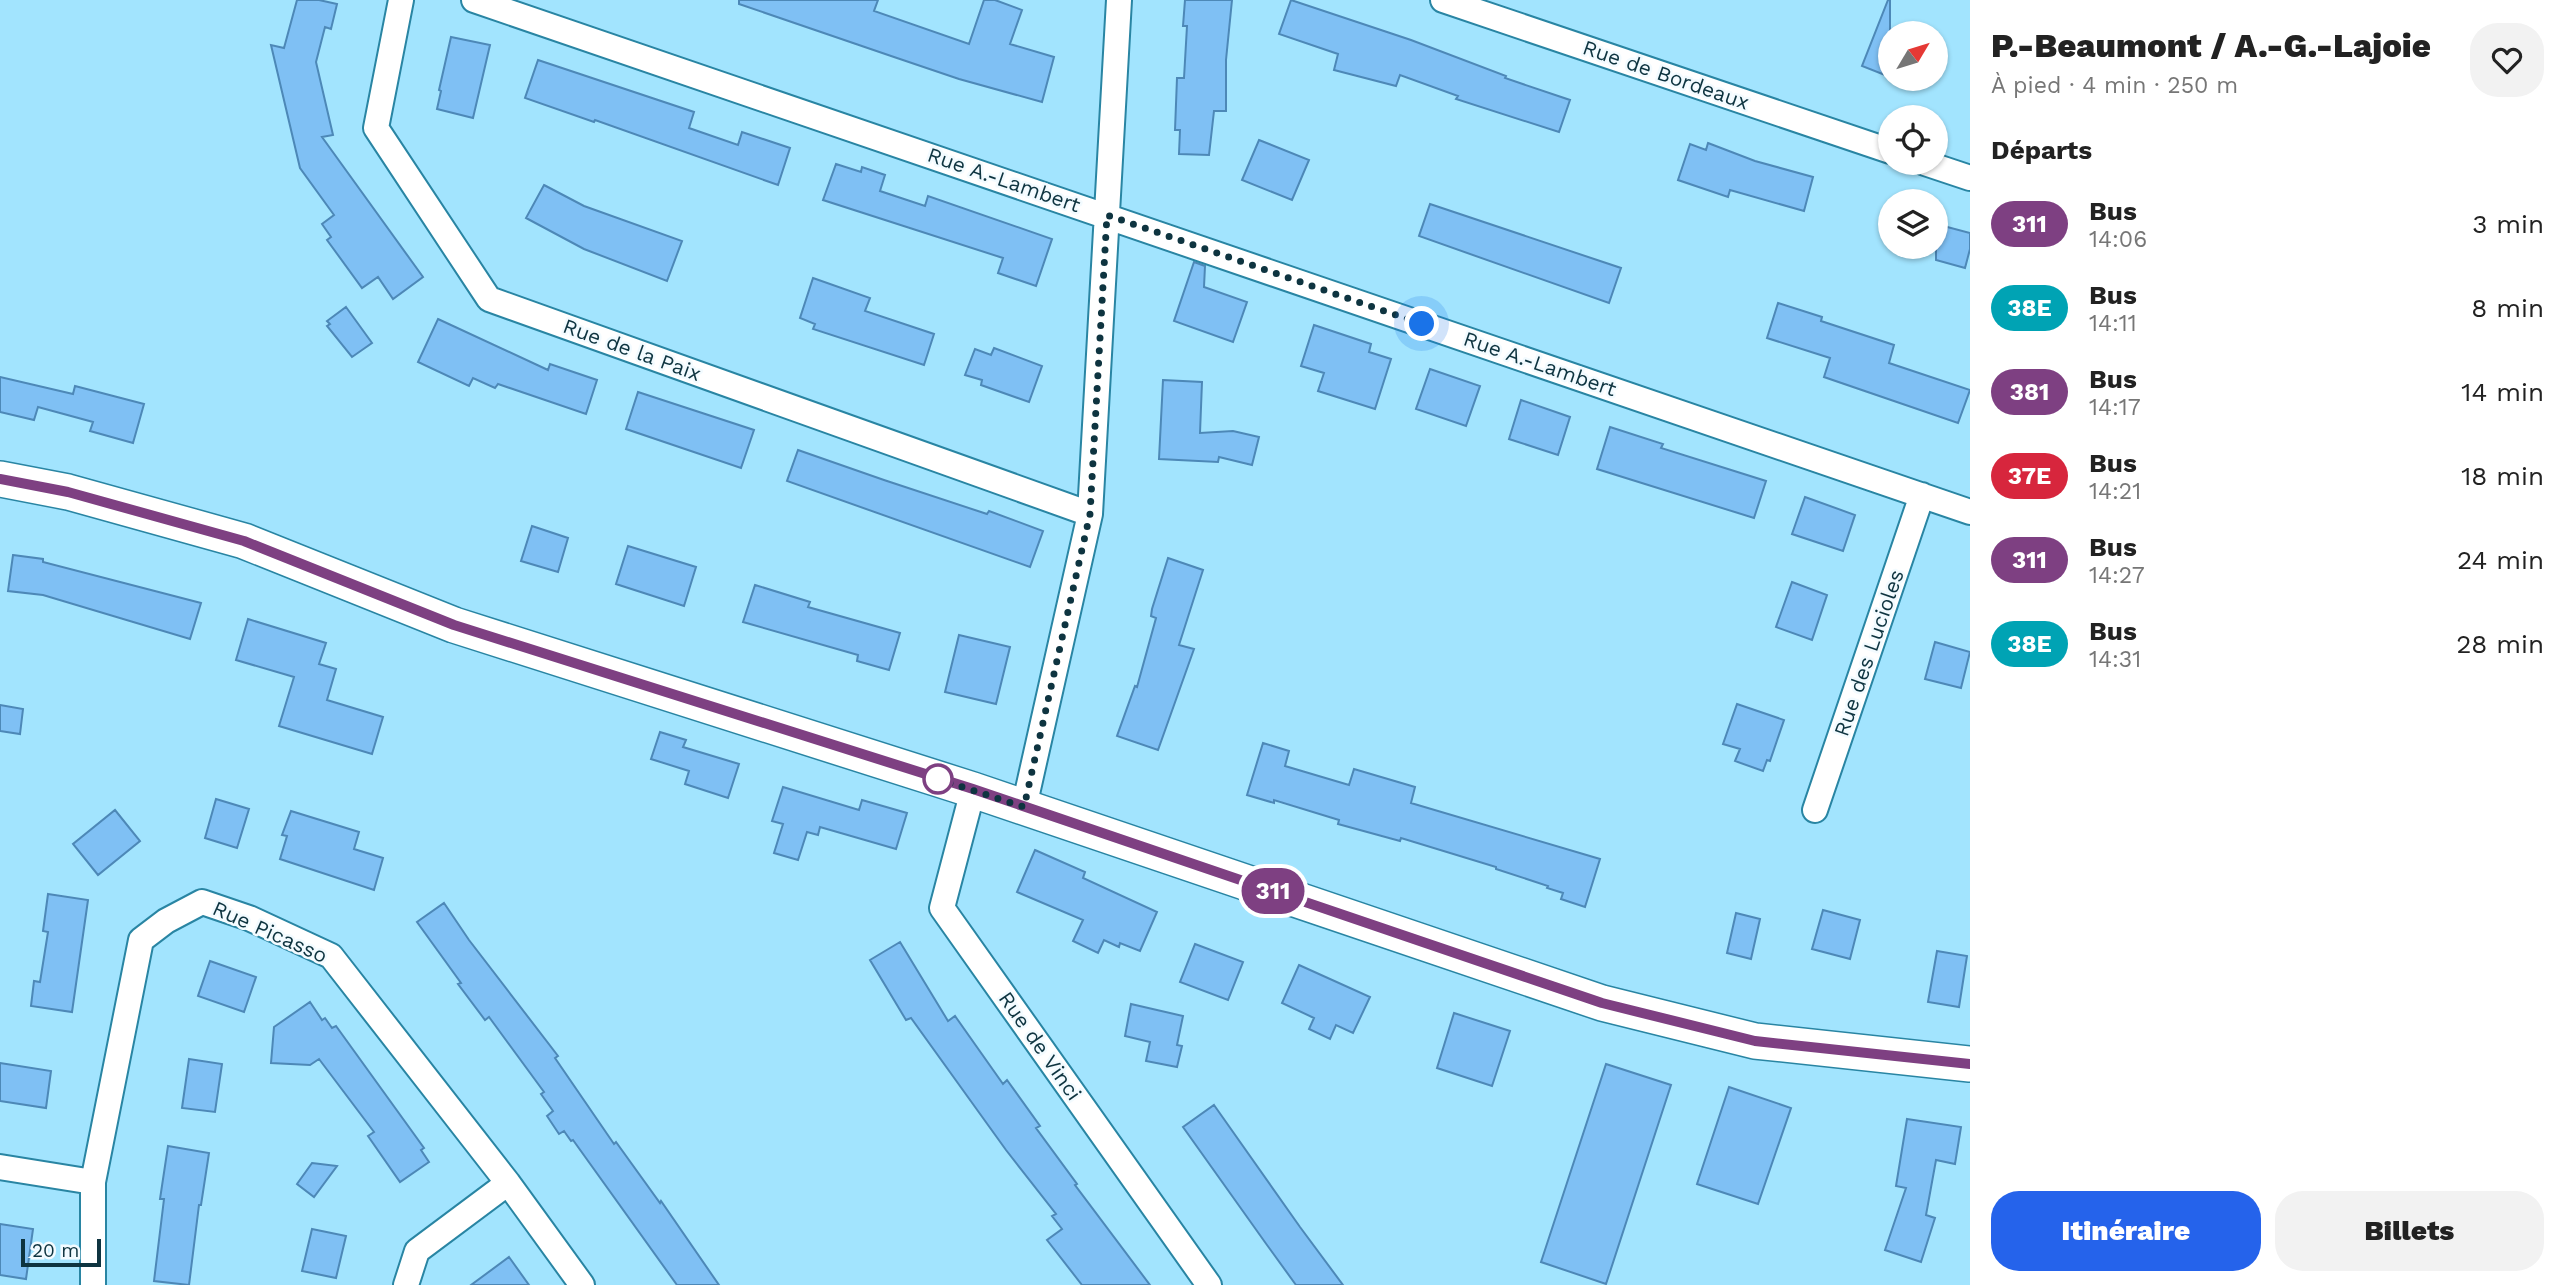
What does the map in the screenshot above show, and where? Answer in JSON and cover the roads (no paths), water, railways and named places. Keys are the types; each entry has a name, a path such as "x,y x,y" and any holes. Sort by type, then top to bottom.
{"main road":[{"path":"0,479 68,492 244,541 454,625 973,789 1602,1003 1755,1041 1970,1064"}],"street":[{"name":"Rue de la Paix","path":"401,0 376,128 489,299 1090,514"},
{"name":"Rue A.-Lambert","path":"474,0 1970,512"},
{"path":"1024,807 1090,514 1119,0"},
{"name":"Rue de Bordeaux","path":"1443,0 1878,147"},
{"path":"1948,171 1970,178"},
{"name":"Rue des Lucioles","path":"1815,810 1922,495"},
{"name":"Rue de Vinci","path":"973,789 942,908 1209,1285"},
{"name":"Rue Picasso","path":"93,1285 93,1182 141,940 166,921 202,902 249,918 331,956 508,1183 582,1285"},
{"path":"0,1167 93,1182"},
{"path":"405,1285 417,1251 508,1183"}]}
